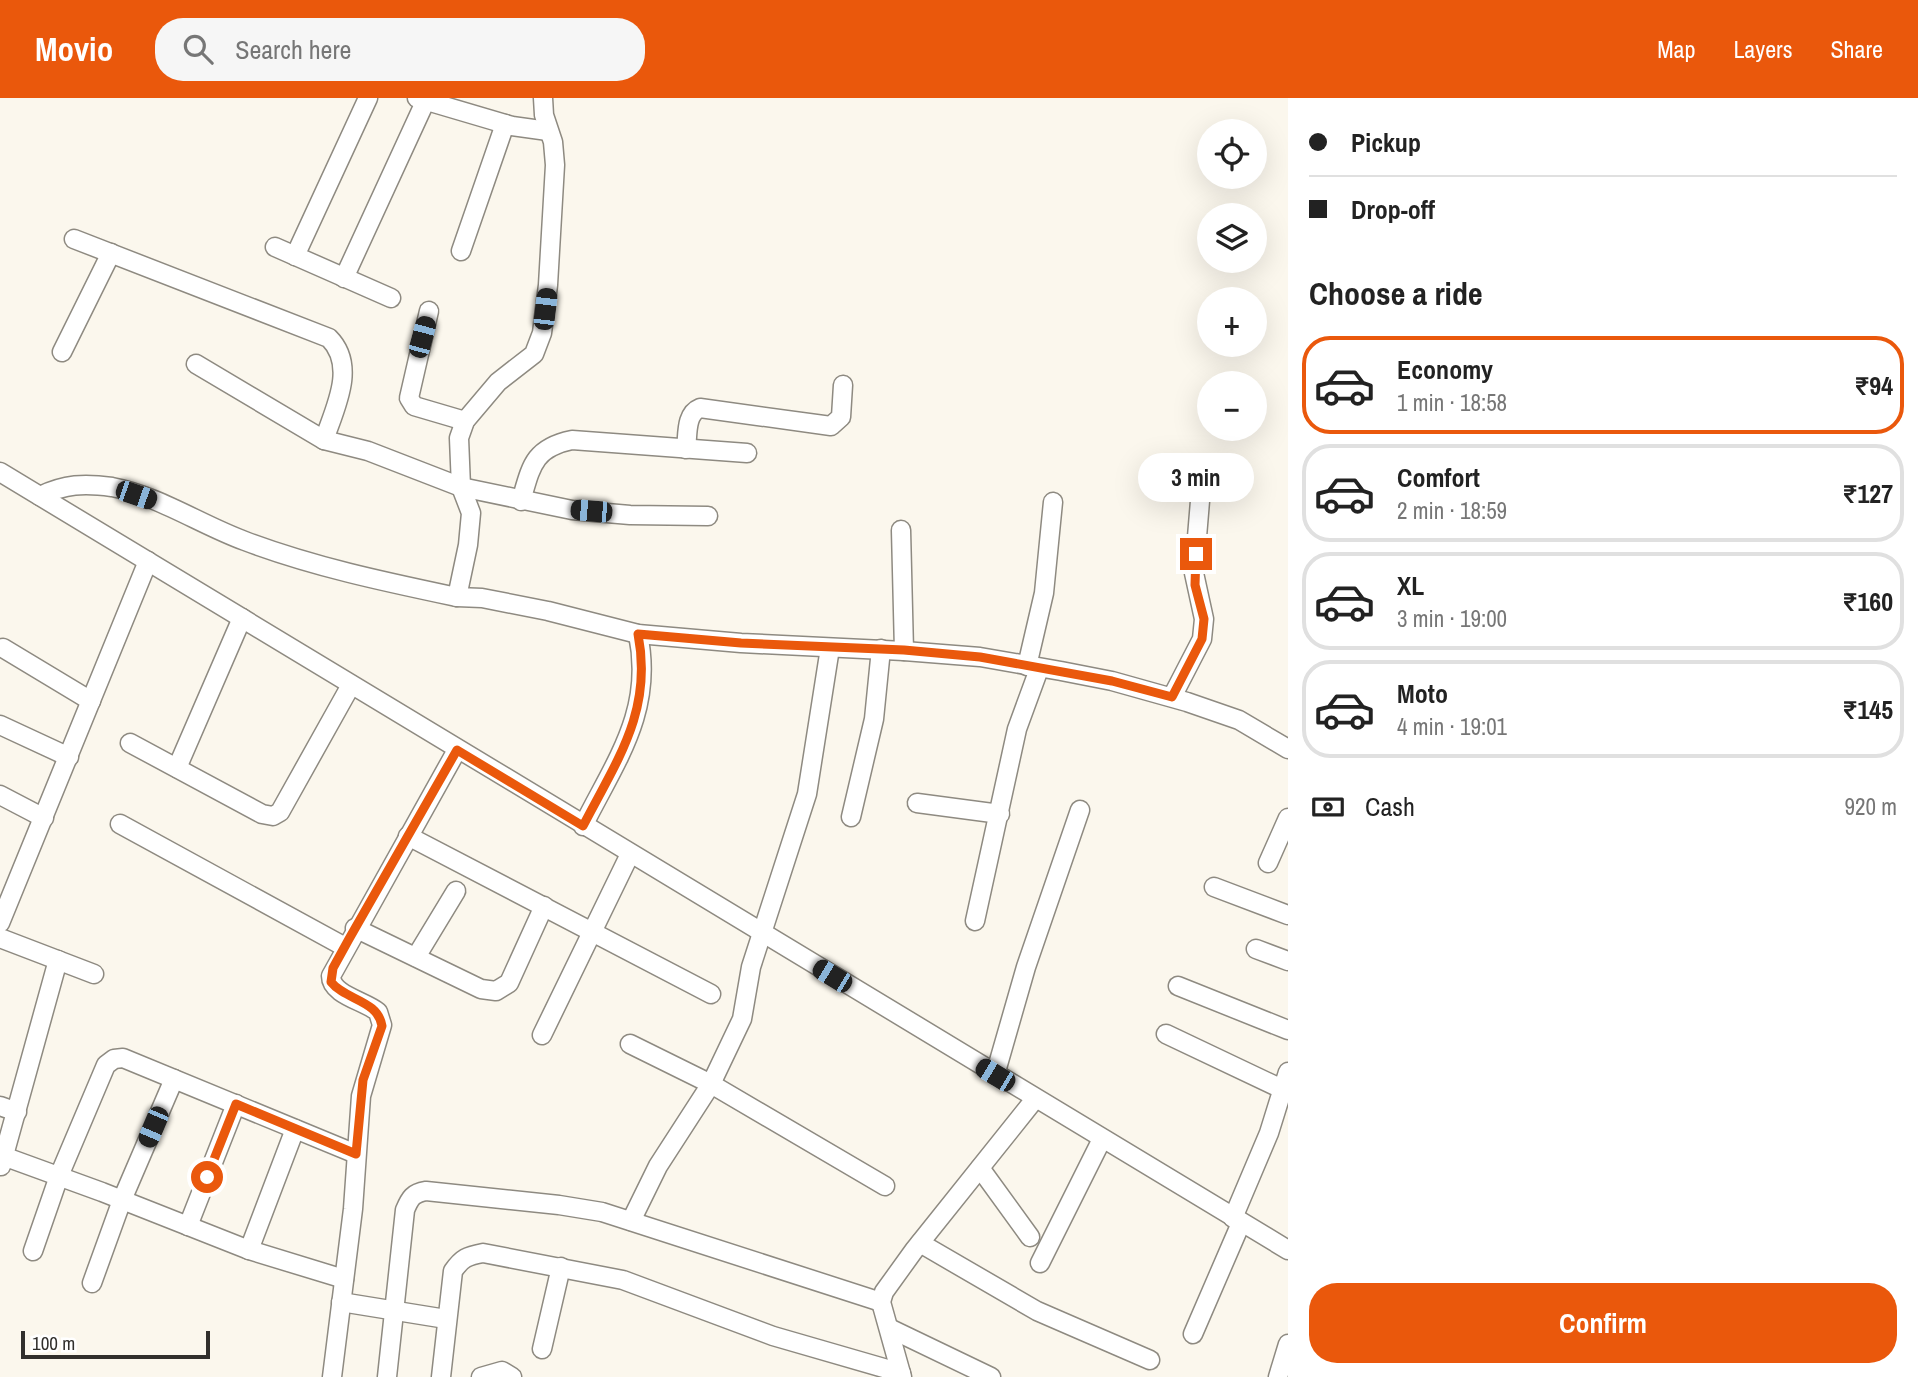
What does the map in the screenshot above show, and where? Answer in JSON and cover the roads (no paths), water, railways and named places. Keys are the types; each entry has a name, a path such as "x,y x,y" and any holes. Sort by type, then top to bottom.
{"street":[{"path":"295,256 368,98"},
{"path":"457,597 468,545 471,513 461,487 459,438 465,421 498,382 534,354 539,345 548,285 555,165 543,98"},
{"path":"344,278 421,100 505,124 548,131"},
{"path":"461,251 505,124"},
{"path":"74,239 329,338 344,371 324,440"},
{"path":"275,247 391,298"},
{"path":"62,352 111,253"},
{"path":"429,311 409,398 414,405 465,421"},
{"path":"196,363 324,440 368,451 461,487 572,510 630,515 708,516"},
{"path":"686,449 690,416 694,410 700,408 709,407 831,426 841,417 843,385"},
{"path":"521,500 536,457 547,448 572,440 747,453"},
{"path":"0,472 1288,1251"},
{"path":"40,496 74,483 114,488 181,511 243,541 311,563 457,597 482,598 548,611 638,634 980,657 1112,681 1172,697 1239,720 1288,749"},
{"path":"1172,697 1202,639 1204,619 1194,573 1201,489"},
{"path":"975,922 1033,667 1053,502"},
{"path":"901,530 904,650"},
{"path":"1,916 44,818 120,624 148,561"},
{"path":"177,768 242,618"},
{"path":"583,826 634,724 643,686 643,659 638,634"},
{"path":"4,648 92,701"},
{"path":"631,1221 658,1166 711,1084 747,1006 751,967 807,794 830,648"},
{"path":"851,817 874,719 881,649"},
{"path":"130,743 262,814 277,815 351,685"},
{"path":"0,725 69,757"},
{"path":"332,1377 353,1209 363,1080 382,1026 381,1018 373,1009 336,988 331,982 333,968 457,750"},
{"path":"0,795 44,818"},
{"path":"917,803 1000,814"},
{"path":"995,1075 1026,967 1080,810"},
{"path":"1268,863 1288,818"},
{"path":"120,824 345,947"},
{"path":"408,836 711,994"},
{"path":"542,1035 630,854"},
{"path":"1214,887 1288,915"},
{"path":"416,957 456,891"},
{"path":"355,928 481,989 496,991 509,983 544,906"},
{"path":"0,938 94,974"},
{"path":"1256,949 1288,961"},
{"path":"58,960 8,1109 2,1162 59,1176 249,1250 344,1279"},
{"path":"1178,986 1288,1030"},
{"path":"1166,1034 1285,1081 1269,1133 1193,1334"},
{"path":"629,1044 711,1084 885,1186"},
{"path":"33,1251 59,1176 106,1065 114,1059 123,1058 356,1154"},
{"path":"92,1283 122,1200 174,1079"},
{"path":"901,1375 881,1302 889,1284 1035,1099"},
{"path":"188,1226 236,1104"},
{"path":"249,1250 295,1129"},
{"path":"1040,1263 1102,1139"},
{"path":"980,1168 1030,1237"},
{"path":"387,1377 405,1210 415,1193 426,1191 602,1212 881,1302"},
{"path":"920,1243 1037,1311 1150,1360"},
{"path":"441,1377 453,1272 460,1260 483,1254 623,1280 774,1336 901,1375"},
{"path":"542,1349 561,1267"},
{"path":"341,1303 446,1319"},
{"path":"889,1328 990,1377"},
{"path":"1278,1377 1288,1344"},
{"path":"481,1377 502,1371 512,1377"}]}
